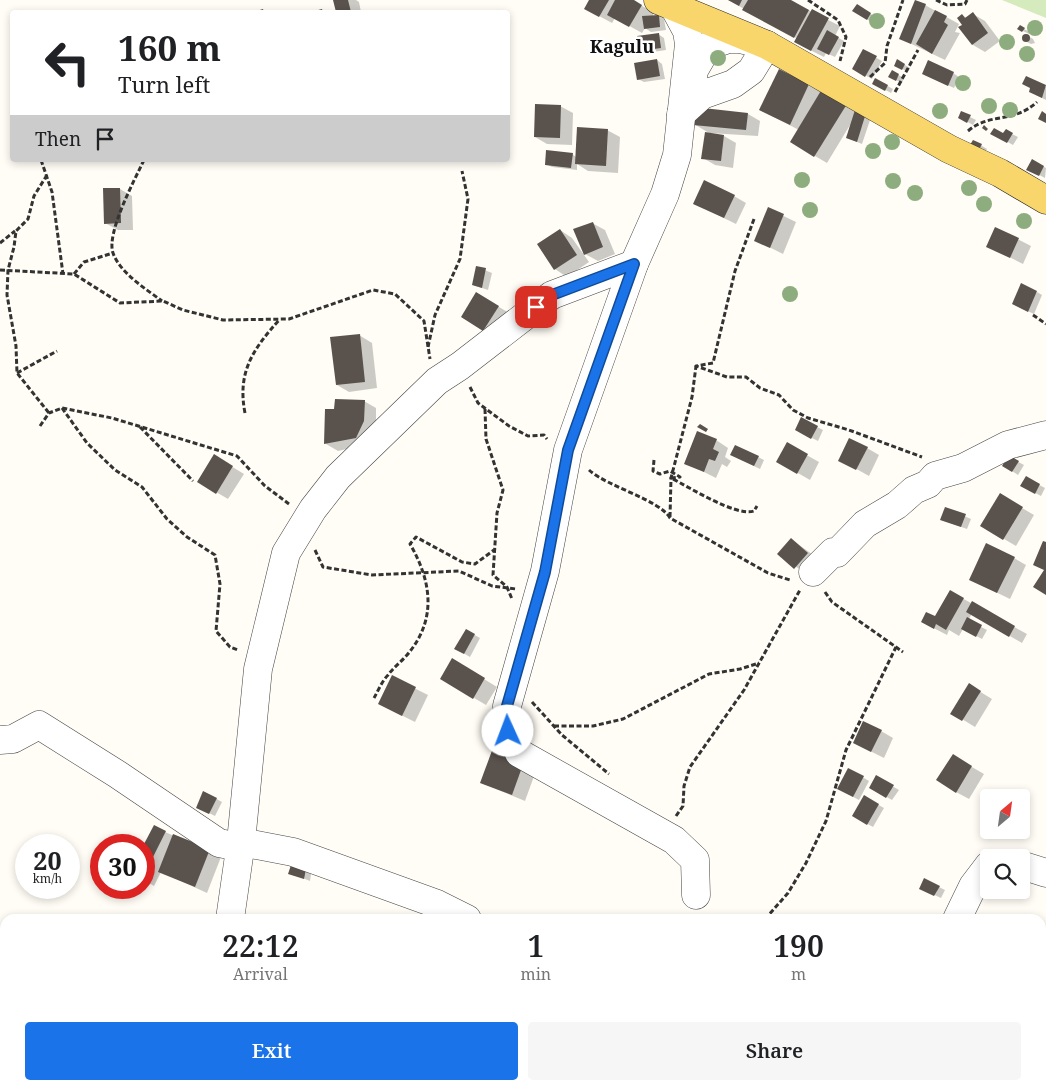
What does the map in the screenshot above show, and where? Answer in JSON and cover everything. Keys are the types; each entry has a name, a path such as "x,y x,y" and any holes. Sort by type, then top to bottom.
{"main road":[{"path":"673,4 767,45 885,110 949,149 1044,195"}],"street":[{"path":"673,4 687,31 689,44 677,155 665,194 634,264 568,450 545,572 507,706 508,731 519,754 674,840 695,860 696,895"},
{"path":"734,38 767,45 752,71 733,84 702,95 681,114 694,90 693,72 708,46 734,38"},
{"path":"231,914 241,842 258,669 286,553 305,521 338,477 437,381 460,366 552,295 634,264"},
{"path":"807,578 833,552 837,553 865,524 897,505 914,490 928,484 935,476 963,468 1008,445 1046,435"},
{"path":"0,740 13,740 39,725 117,774 219,843 234,846 241,842 293,852 437,904 456,914"},
{"path":"1030,868 1046,874"},
{"path":"959,914 973,886 980,876"}],"path":[{"path":"808,0 838,20 846,37 842,87"},
{"path":"842,87 886,63 887,46 903,0"},
{"path":"936,0 948,5 964,4 968,0"},
{"path":"885,110 918,50"},
{"path":"949,149 970,129 985,120 1016,116 1037,102"},
{"path":"42,162 52,192 63,274"},
{"path":"143,162 114,228 113,253 131,278 163,301 183,310 223,320 289,319 373,290 395,294 424,321 427,350 437,381"},
{"path":"427,350 435,315 460,259 468,198 462,171"},
{"path":"0,243 28,219 34,196 47,175"},
{"path":"696,366 713,363 735,271 754,219"},
{"path":"16,231 8,270 7,296 16,346 16,373 49,413"},
{"path":"74,274 84,262 113,253"},
{"path":"0,270 74,274 120,302 163,301"},
{"path":"1033,315 1046,324"},
{"path":"245,413 241,393 248,364 259,342 280,319"},
{"path":"16,373 57,351"},
{"path":"460,366 478,403 528,436 544,435 555,447 568,450 593,473 626,492 666,510 670,518 768,573 807,578 832,602 903,652"},
{"path":"696,366 727,377 746,377 760,388 780,395 793,410 808,418 883,442 924,458 935,476"},
{"path":"670,518 671,478 692,397 696,366"},
{"path":"62,408 94,450 115,470 142,487 167,519 187,537 215,555 220,584 216,632 230,647 250,653 266,637"},
{"path":"40,426 49,413 62,408 112,418 237,456 266,486 305,521 323,567 372,575 459,571 492,586 507,587"},
{"path":"485,408 486,438 503,490 497,513 493,575 534,611"},
{"path":"139,426 193,481"},
{"path":"654,460 653,471 660,474 670,471 680,477 671,478"},
{"path":"671,478 729,507 748,514 754,512 758,506"},
{"path":"374,698 386,676 407,655 428,620 429,600 424,574 410,544 416,537 462,562 475,564 494,550"},
{"path":"674,840 672,820 683,806 684,786 690,767 744,690 807,578"},
{"path":"507,587 514,604 534,611"},
{"path":"769,914 788,893 806,863 826,821 846,750 896,647"},
{"path":"553,726 593,726 623,719 709,674 740,669 760,662"},
{"path":"514,684 553,726 610,775"}],"green space":[{"path":"1002,0 1046,0 1046,18"}],"building":[{"path":"333,0 348,0 350,10 336,10"},
{"path":"589,0 609,0 599,17 584,9"},
{"path":"615,0 634,0 642,5 629,27 607,15"},
{"path":"728,0 742,0 739,6"},
{"path":"748,0 791,0 809,10 794,38 742,10"},
{"path":"915,0 926,4 911,44 899,39"},
{"path":"857,4 871,13 867,20 852,11"},
{"path":"812,9 829,18 811,51 794,42"},
{"path":"935,10 947,16 944,22 948,25 932,54 916,44"},
{"path":"973,12 988,33 972,45 958,27 962,25 957,18 962,14 965,18"},
{"path":"659,15 660,27 644,29 642,16"},
{"path":"1020,25 1025,28 1022,32 1017,29"},
{"path":"827,30 839,37 829,55 817,49"},
{"path":"659,33 661,48 639,51 637,36"},
{"path":"1026,34 1030,38 1026,42 1022,38"},
{"path":"863,49 877,56 865,77 852,69"},
{"path":"657,59 660,76 637,80 634,63"},
{"path":"897,59 905,64 902,70 894,66"},
{"path":"928,60 954,72 948,86 922,74"},
{"path":"779,69 809,84 790,125 759,110"},
{"path":"892,70 899,74 896,81 888,77"},
{"path":"1026,76 1046,85 1042,98 1029,92 1030,88 1022,84"},
{"path":"875,78 888,85 885,91 872,84"},
{"path":"822,89 847,104 814,157 790,142"},
{"path":"535,104 561,105 560,138 534,137"},
{"path":"694,107 748,113 746,130 693,125"},
{"path":"855,110 866,113 857,142 846,138"},
{"path":"961,111 971,115 967,123 958,118"},
{"path":"1042,111 1046,114 1046,123 1038,119"},
{"path":"984,125 988,129 986,131 982,128"},
{"path":"577,127 608,129 606,166 575,164"},
{"path":"994,128 1003,133 1006,129 1013,133 1007,143 990,134"},
{"path":"705,132 724,135 721,161 701,159"},
{"path":"973,140 982,144 979,150 970,145"},
{"path":"546,150 573,153 571,168 545,165"},
{"path":"1032,159 1044,166 1039,176 1026,170"},
{"path":"704,180 735,195 724,218 693,204"},
{"path":"103,188 120,188 121,223 104,224"},
{"path":"768,207 784,214 770,248 754,241"},
{"path":"593,222 603,247 584,255 573,229"},
{"path":"995,227 1019,238 1010,258 986,247"},
{"path":"560,229 577,255 554,270 537,244"},
{"path":"476,266 486,268 482,288 472,285"},
{"path":"1021,283 1037,291 1028,312 1012,304"},
{"path":"476,292 499,306 483,331 461,317"},
{"path":"360,334 365,382 336,385 330,337"},
{"path":"335,399 365,400 364,421 356,438 324,444 325,409 334,409"},
{"path":"801,417 818,426 811,439 795,430"},
{"path":"700,424 708,429 706,432 697,427"},
{"path":"697,431 717,439 713,449 719,452 715,461 709,459 704,472 684,464"},
{"path":"849,438 868,447 856,470 838,461"},
{"path":"787,442 808,454 797,474 776,462"},
{"path":"735,445 759,456 754,466 730,455"},
{"path":"214,454 233,466 216,494 197,482"},
{"path":"1009,455 1019,461 1012,472 1002,466"},
{"path":"1026,476 1040,484 1035,494 1020,486"},
{"path":"1000,493 1023,507 1003,540 980,526"},
{"path":"945,507 966,514 961,527 940,520"},
{"path":"791,538 808,553 794,569 777,554"},
{"path":"1043,541 1046,542 1046,595 1033,587 1044,570 1033,565"},
{"path":"986,543 1015,557 997,593 969,580"},
{"path":"950,590 964,598 946,630 936,624 934,629 921,622 926,612 935,616"},
{"path":"972,601 1015,626 1009,637 966,612"},
{"path":"967,617 982,625 976,637 961,629"},
{"path":"466,629 475,634 464,654 454,649"},
{"path":"452,658 485,678 473,699 440,679"},
{"path":"392,675 416,687 402,716 378,704"},
{"path":"969,683 981,691 962,721 950,714"},
{"path":"863,721 882,730 871,752 853,743"},
{"path":"493,748 525,759 512,795 480,783"},
{"path":"953,754 972,766 956,793 936,780"},
{"path":"848,768 864,776 853,797 837,789"},
{"path":"876,775 894,785 886,798 869,788"},
{"path":"203,791 217,798 209,814 196,808"},
{"path":"864,795 879,804 867,825 852,816"},
{"path":"154,825 166,831 155,853 155,834 149,834"},
{"path":"173,834 210,849 195,887 158,872"},
{"path":"291,865 306,869 304,879 288,874"},
{"path":"924,878 940,886 934,896 919,889"}],"district":[{"name":"Kagulu","path":"622,46"}],"route":[{"path":"508,731 507,706 545,572 568,450 634,264 552,295 536,307"}]}
